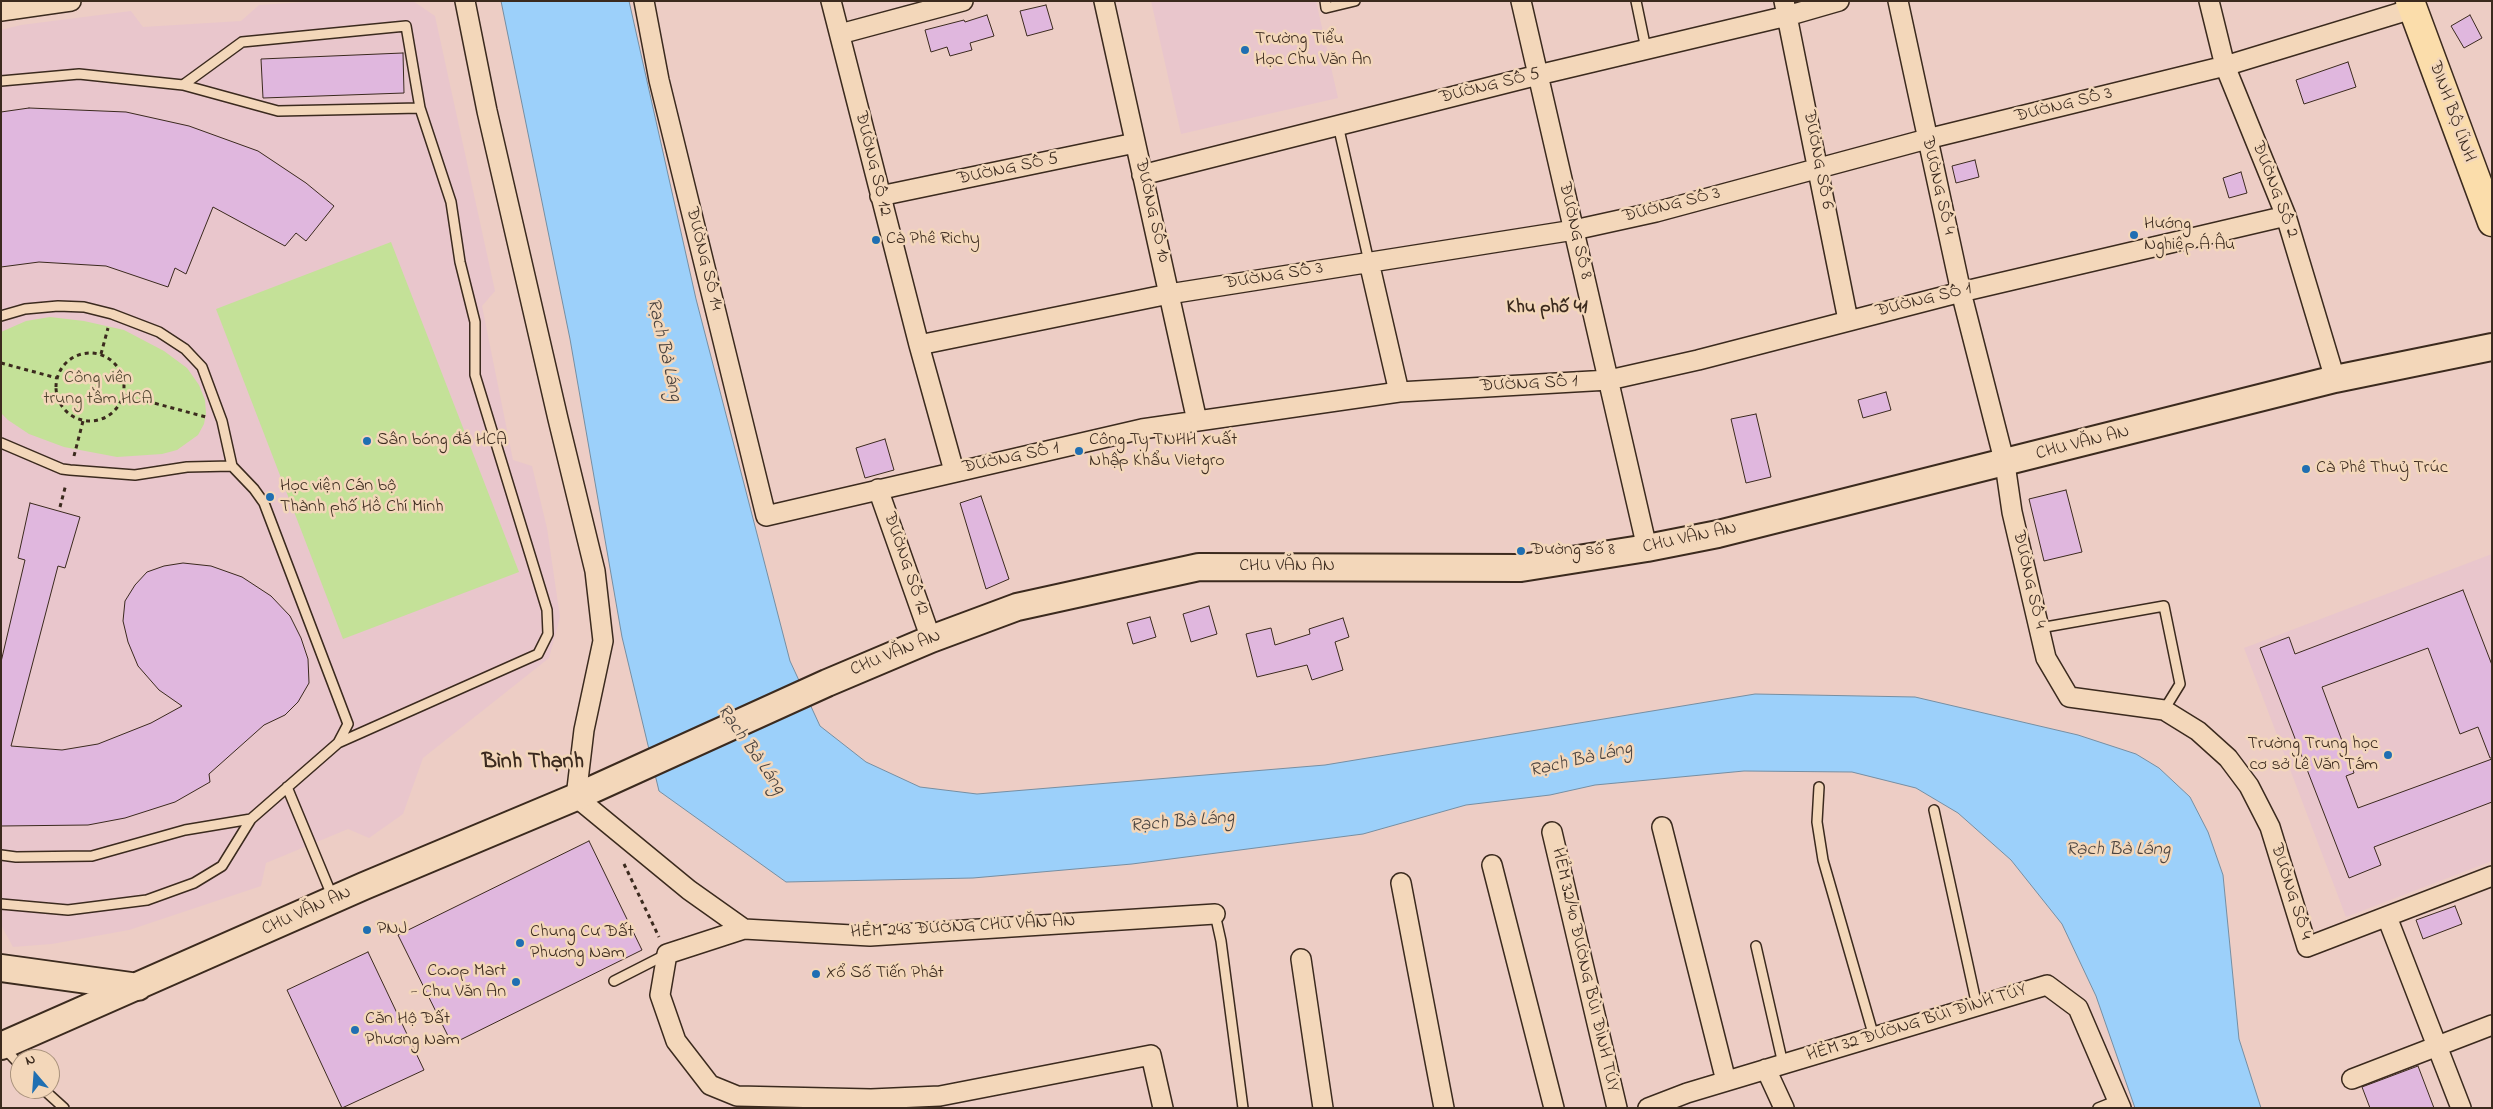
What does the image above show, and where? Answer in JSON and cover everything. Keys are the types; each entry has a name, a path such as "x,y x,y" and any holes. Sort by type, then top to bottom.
{"main road":[{"name":"ĐINH BỘ LĨNH","path":"2411,5 2492,222"}],"street":[{"path":"1,11 71,1"},
{"path":"465,1 487,111 595,571 603,641 584,730 576,797 690,890 744,929"},
{"name":"ĐƯỜNG SỐ 14","path":"644,1 659,80 766,516"},
{"name":"ĐƯỜNG SỐ 12","path":"832,1 880,196 954,471"},
{"path":"840,34 963,1"},
{"name":"ĐƯỜNG SỐ 10","path":"1104,1 1197,421"},
{"name":"ĐƯỜNG SỐ 8","path":"1521,1 1647,548"},
{"name":"ĐƯỜNG SỐ 5","path":"1142,175 1646,49 1785,9 1838,1"},
{"name":"ĐƯỜNG SỐ 4","path":"1898,1 1961,292 2005,464 2012,512 2046,658 2069,697 2164,710 2198,731 2228,758 2249,786 2270,827 2307,948 2387,917"},
{"name":"ĐƯỜNG SỐ 2","path":"2209,1 2225,66 2286,216 2335,379"},
{"name":"ĐƯỜNG SỐ 3","path":"919,345 1169,294 1574,230 1656,212 1927,139 2225,66 2411,5"},
{"name":"ĐƯỜNG SỐ 6","path":"1785,9 1819,168 1848,320"},
{"name":"ĐƯỜNG SỐ 5","path":"880,196 1135,143"},
{"name":"ĐƯỜNG SỐ 1","path":"766,516 1142,429 1399,392 1609,380 1698,360 1961,292 2286,216"},
{"path":"1369,262 1399,392"},
{"name":"CHU VĂN AN","path":"2,1046 334,900 576,797 826,683 931,639 1017,606 1199,567 1521,568 1647,548 1718,534 2005,464 2335,379 2492,347"},
{"name":"ĐƯỜNG SỐ 12","path":"878,489 931,639"},
{"path":"1662,827 1726,1081"},
{"name":"HẺM 32/40 ĐƯỜNG BÙI ĐÌNH TÚY","path":"1552,832 1617,1108"},
{"path":"1492,865 1554,1108"},
{"path":"2461,1108 2387,917 2492,876"},
{"path":"1401,883 1444,1108"},
{"name":"HẺM 243 ĐƯỜNG CHU VĂN AN","path":"744,929 870,936 1215,914"},
{"path":"744,929 667,954 660,995 676,1042 710,1085 737,1096 871,1099 940,1096 1151,1055 1163,1108"},
{"path":"1301,959 1324,1108"},
{"path":"1,968 139,987"},
{"name":"HẺM 32 ĐƯỜNG BÙI ĐÌNH TÚY","path":"1648,1108 1690,1100 1726,1081 2047,986 2078,1008 2119,1104"},
{"path":"2352,1079 2492,1025"},
{"path":"1775,1066 1784,1108"}],"lane":[{"path":"1325,1 1326,8 1355,1"},
{"path":"1636,1 1646,49"},
{"path":"1,904 68,910 147,900 194,884 222,866 251,819 338,743 538,654 548,634 546,610 475,374 475,322 460,262 450,202 420,108 406,26 242,42 183,85"},
{"path":"1,81 79,74 183,85 278,111 420,108"},
{"path":"1338,125 1369,262"},
{"path":"1,316 25,309 58,306 84,307 112,314 159,332 185,349 202,367 211,386 222,421 232,466 264,502 348,724 338,743"},
{"path":"1,443 62,469 135,475 187,467 232,466"},
{"path":"2040,628 2164,606 2180,684 2164,710"},
{"path":"1819,786 1817,822 1824,860 1874,1037"},
{"path":"287,787 334,900"},
{"path":"1934,810 1977,1006"},
{"path":"1,855 16,857 92,856 185,830 251,819"},
{"path":"1215,914 1221,941 1244,1108"},
{"path":"1756,946 1775,1066"},
{"path":"614,981 667,954"},
{"path":"54,1099 64,1108"},
{"path":"2098,1108 2119,1104"}],"path":[{"path":"101,354 112,314"},
{"path":"87,352 101,354 118,365 125,386 124,395 119,407 111,415 101,420 90,422 79,420 61,406 56,395 57,378 66,362 76,356 87,352"},
{"path":"1,363 57,378"},
{"path":"124,395 222,421"},
{"path":"624,863 667,954"}],"shaded area":[{"name":"Học viện Cán bộ Thành phố Hồ Chí Minh","path":"321,1 413,1 435,16 495,291 482,306 513,460 532,466 547,528 560,617 549,658 423,758 403,814 369,838 348,829 266,863 261,886 129,930 52,944 13,947 1,925 1,30 21,25 131,11 143,27 241,21 259,5"},
{"name":"Trường Tiểu Học Chu Văn An","path":"1151,1 1316,1 1338,98 1181,134"},
{"name":"Trường Trung học cơ sở Lê Văn Tám","path":"2492,554 2492,861 2346,917 2244,648"}],"green space":[{"name":"Sân bóng đá HCA","path":"391,242 519,572 343,639 216,309"},
{"name":"Công viên trung tâm HCA","path":"50,317 84,321 124,330 164,351 187,368 199,385 205,400 206,413 204,424 198,435 177,450 162,454 117,457 64,447 29,434 8,420 1,413 1,332 26,321"}],"water":[{"name":"Rạch Bà Láng","path":"501,1 629,1 696,299 790,661 820,726 866,762 920,787 977,794 1325,765 1755,694 1915,697 2078,735 2136,754 2159,768 2190,797 2208,832 2223,875 2239,1039 2261,1108 2135,1108 2096,996 2062,924 2011,860 1958,813 1916,788 1852,772 1744,771 1595,785 1550,795 1466,805 1363,834 1132,864 973,878 786,882 659,791 622,637 570,339"}],"building":[{"path":"1046,5 1053,29 1027,36 1020,11"},
{"path":"987,15 994,36 970,43 972,50 950,56 947,47 931,52 925,30 964,20 965,22"},
{"path":"2470,15 2482,38 2464,48 2451,26"},
{"path":"403,53 404,93 263,98 261,59"},
{"path":"2348,62 2356,87 2304,104 2296,80"},
{"path":"29,108 126,112 189,126 258,151 306,183 334,206 306,241 296,233 285,246 213,207 186,274 175,268 168,287 106,266 39,262 1,267 1,112"},
{"path":"1975,160 1979,177 1956,183 1952,166"},
{"path":"2241,172 2247,193 2229,198 2223,178"},
{"path":"1886,392 1891,410 1863,418 1858,400"},
{"path":"1756,414 1771,477 1746,483 1731,419"},
{"path":"885,439 894,470 865,478 856,448"},
{"path":"2066,490 2082,552 2044,561 2029,499"},
{"path":"981,496 1009,579 986,589 960,503"},
{"path":"30,503 80,517 65,568 58,566 11,746 62,750 98,744 151,723 182,706 159,690 138,666 128,642 123,621 125,601 135,585 147,572 164,566 183,563 211,566 242,577 271,596 290,616 301,638 308,659 309,683 298,702 285,715 264,725 209,774 210,782 175,802 125,818 88,825 1,826 1,662 25,560 18,558"},
{"path":"2463,590 2492,665 2492,758 2490,758 2478,727 2460,734 2428,648 2322,687 2354,773 2346,776 2358,808 2492,759 2492,802 2374,847 2381,865 2349,878 2260,648 2289,637 2295,654"},
{"path":"1209,606 1217,634 1191,642 1183,614"},
{"path":"1150,617 1156,637 1133,644 1127,623"},
{"path":"1343,618 1349,637 1335,642 1343,670 1312,680 1307,665 1257,677 1246,634 1271,628 1275,645 1310,634 1309,629"},
{"name":"Chung Cư Đất Phương Nam","path":"589,841 642,950 452,1044 398,935"},
{"path":"2455,906 2462,924 2423,939 2416,920"},
{"name":"Căn Hộ Đất Phương Nam","path":"368,952 424,1070 342,1108 287,990"},
{"path":"2418,1066 2434,1108 2370,1108 2362,1087"}],"place":[{"name":"Trường Tiểu Học Chu Văn An","path":"1245,50"},
{"name":"Hướng Nghiệp Á Âu","path":"2134,235"},
{"name":"Cà Phê Richy","path":"876,240"},
{"name":"Sân bóng đá HCA","path":"367,441"},
{"name":"Công Ty TNHH Xuất Nhập Khẩu Vietgro","path":"1079,451"},
{"name":"Cà Phê Thuỷ Trúc","path":"2306,469"},
{"name":"Học viện Cán bộ Thành phố Hồ Chí Minh","path":"270,497"},
{"name":"Đường số 8","path":"1521,551"},
{"name":"Trường Trung học cơ sở Lê Văn Tám","path":"2388,755"},
{"name":"PNJ","path":"367,930"},
{"name":"Chung Cư Đất Phương Nam","path":"520,943"},
{"name":"Xổ Số Tiến Phát","path":"816,974"},
{"name":"Co.op Mart - Chu Văn An","path":"516,982"},
{"name":"Căn Hộ Đất Phương Nam","path":"355,1030"}],"district":[{"name":"Khu phố 41","path":"1547,309"},
{"name":"Bình Thạnh","path":"533,763"}]}
